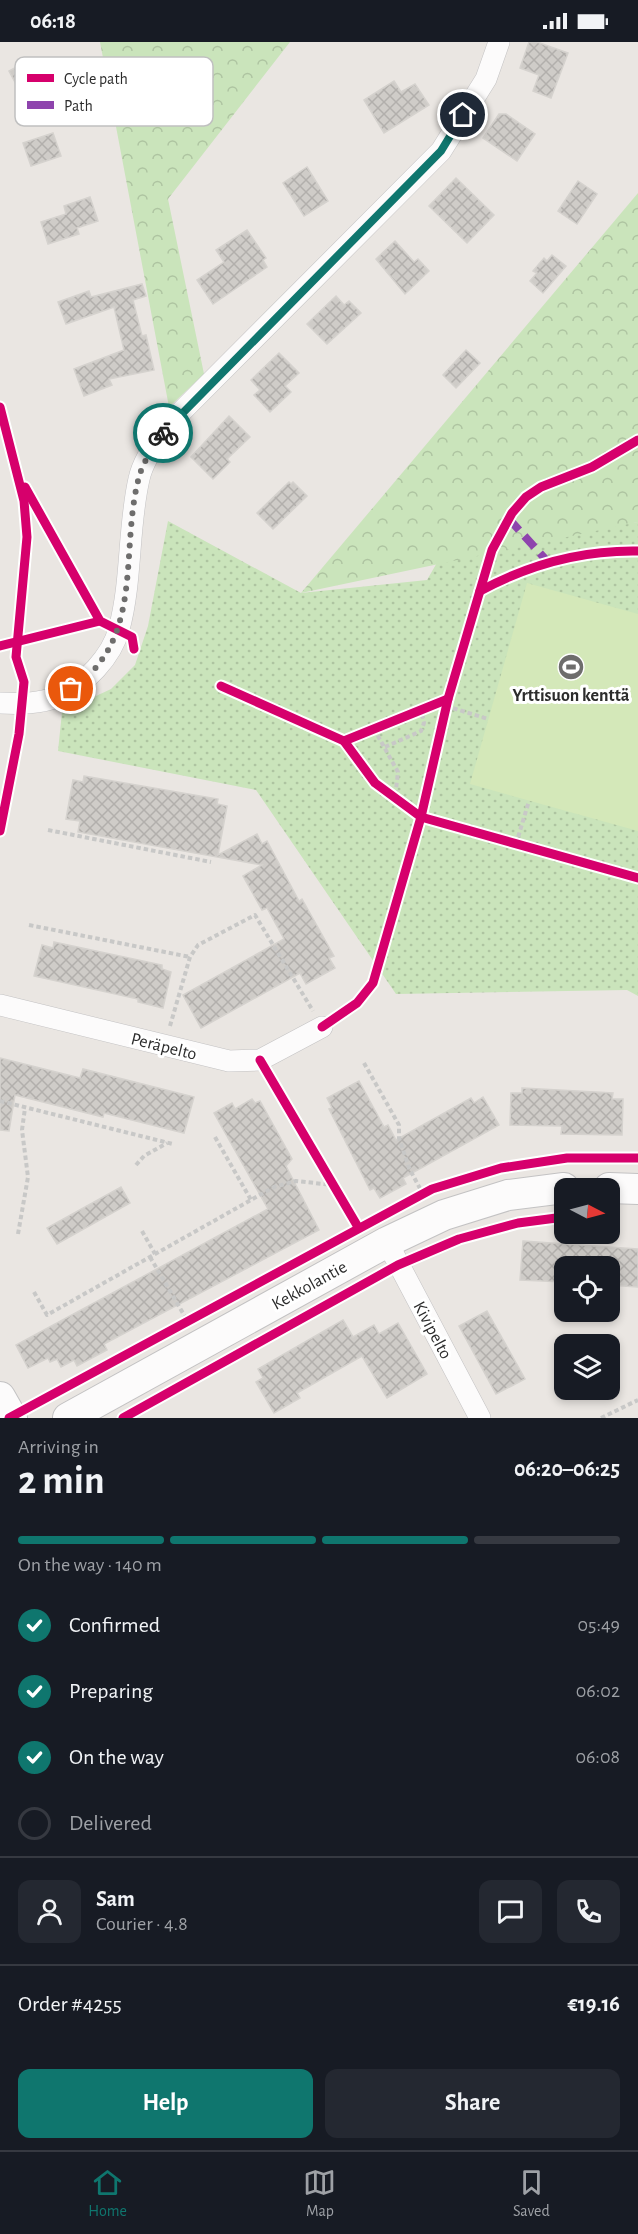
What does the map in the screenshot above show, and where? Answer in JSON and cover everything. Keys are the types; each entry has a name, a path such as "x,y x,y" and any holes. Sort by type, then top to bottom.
{"street":[{"path":"0,703 33,703 59,696 82,681 100,664 119,629 139,477 167,426 441,151 486,79 499,42"},
{"name":"Peräpelto","path":"0,1005 229,1062 260,1060 322,1027"},
{"path":"620,1188 638,1189"},
{"name":"Kekkolantie","path":"68,1418 387,1242 444,1215 508,1195 554,1189"},
{"name":"Kivipelto","path":"387,1242 480,1418"},
{"path":"0,1397 12,1418"}],"path":[{"path":"430,708 444,717"},
{"path":"430,708 488,719"},
{"path":"385,747 421,731 430,708"},
{"path":"375,728 398,772 395,798"},
{"path":"382,788 404,804"},
{"path":"516,844 530,801"},
{"path":"48,830 212,862"},
{"path":"506,841 527,847"},
{"path":"165,1046 190,957 198,945 255,915 322,1027"},
{"path":"29,925 190,957"},
{"path":"364,1063 399,1125 399,1138 406,1158 428,1191 414,1198"},
{"path":"0,1101 173,1144"},
{"path":"18,1234 28,1177 22,1130 25,1108"},
{"path":"215,1137 250,1200"},
{"path":"136,1165 144,1156 167,1142"},
{"path":"328,1175 336,1189"},
{"path":"34,1292 47,1315 274,1187 296,1181 336,1189"},
{"path":"142,1231 155,1254"},
{"path":"150,1257 187,1320"},
{"path":"177,1326 197,1314"},
{"path":"601,1418 638,1400"}],"green space":[{"path":"100,42 290,42 168,199 204,374 169,407 116,126 213,126 213,57 103,57"},
{"path":"638,193 638,522 301,593"},
{"path":"168,521 301,593 427,580 446,547 638,522 638,996 627,990 396,994 256,790 58,751 62,712 111,689 135,665 148,626"},
{"name":"Yrttisuon kenttä","path":"527,583 638,614 638,831 470,784"}],"building":[{"path":"529,42 537,42 568,53 551,98 533,91 539,75 520,68"},
{"path":"15,68 15,82 9,71"},
{"path":"394,81 401,92 415,84 429,105 384,133 364,100"},
{"path":"499,114 506,114 535,134 517,161 483,138"},
{"path":"53,133 61,156 31,166 23,143"},
{"path":"307,167 328,201 304,216 283,183"},
{"path":"456,178 494,215 467,243 429,206"},
{"path":"578,181 597,194 577,224 558,211"},
{"path":"90,197 98,221 77,228 79,234 48,244 41,222 66,214 64,206"},
{"path":"247,230 266,258 263,260 267,267 213,304 197,280 224,262 216,250"},
{"path":"395,241 414,262 418,259 429,271 405,294 376,259"},
{"path":"552,255 566,266 543,293 530,281 537,273 533,271 544,258 547,261"},
{"path":"142,284 146,296 133,300 142,336 146,335 154,370 109,379 112,385 84,396 74,369 124,350 114,307 66,324 58,302 89,291 91,297"},
{"path":"336,296 344,305 349,301 361,313 327,344 307,324"},
{"path":"466,350 480,363 456,388 443,375"},
{"path":"279,353 299,373 285,386 291,392 270,412 254,395 260,390 251,380"},
{"path":"229,416 250,437 227,459 230,462 213,479 191,457"},
{"path":"289,482 291,484 293,482 307,496 273,529 257,513"},
{"path":"84,776 218,799 217,804 227,806 218,855 257,834 262,844 267,841 299,901 302,899 334,956 329,958 335,968 306,984 300,973 201,1028 183,995 284,939 267,908 262,910 243,876 262,865 78,832 80,821 66,819 73,780 83,782"},
{"path":"54,942 162,965 162,969 171,972 163,1008 138,1002 138,999 34,976 42,945 53,948"},
{"path":"0,1058 80,1078 83,1069 194,1097 184,1133 104,1113 103,1117 15,1095 9,1131 0,1130"},
{"path":"359,1081 384,1127 388,1125 396,1140 471,1098 474,1103 483,1097 499,1125 403,1178 406,1184 380,1198 374,1188 370,1190 329,1109 332,1108 327,1098"},
{"path":"522,1088 613,1093 612,1099 623,1099 622,1135 561,1134 562,1126 510,1125 511,1093 522,1093"},
{"path":"252,1099 255,1103 260,1101 292,1159 286,1166 319,1230 104,1344 107,1350 77,1366 74,1360 61,1367 57,1359 50,1362 48,1358 28,1368 16,1345 268,1209 214,1113 232,1103 235,1109"},
{"path":"121,1187 130,1203 57,1244 47,1228"},
{"path":"523,1241 638,1249 638,1287 620,1286 620,1256 554,1256 554,1282 520,1280"},
{"path":"487,1311 525,1379 496,1394 459,1326"},
{"path":"343,1320 353,1337 374,1325 379,1334 398,1323 427,1374 387,1398 362,1356 297,1393 300,1398 274,1413 256,1382 263,1378 258,1369"}],"marked path":[{"path":"509,519 548,562"}],"cycle path":[{"path":"0,407 24,501 27,537 16,657 24,682 19,734 0,831"},
{"path":"322,1027 357,1003 373,983 421,817 448,699 492,550 512,513 526,497 541,487 592,467 638,440"},
{"path":"25,487 100,621 132,637 134,649"},
{"path":"480,591 518,573 556,560 596,553 638,551"},
{"path":"0,646 100,621"},
{"path":"221,686 344,741 375,783 421,817 638,878"},
{"path":"344,741 448,699"},
{"path":"260,1060 358,1227"},
{"path":"9,1418 432,1189 501,1168 567,1158 638,1158"},
{"path":"123,1418 398,1265 459,1239 518,1223 554,1218"}],"way so far":[{"path":"71,689 100,664 119,629 139,477 163,433"}],"place":[{"name":"Yrttisuon kenttä","path":"571,667"}],"route":[{"path":"163,433 167,426 441,151 463,115"}]}
